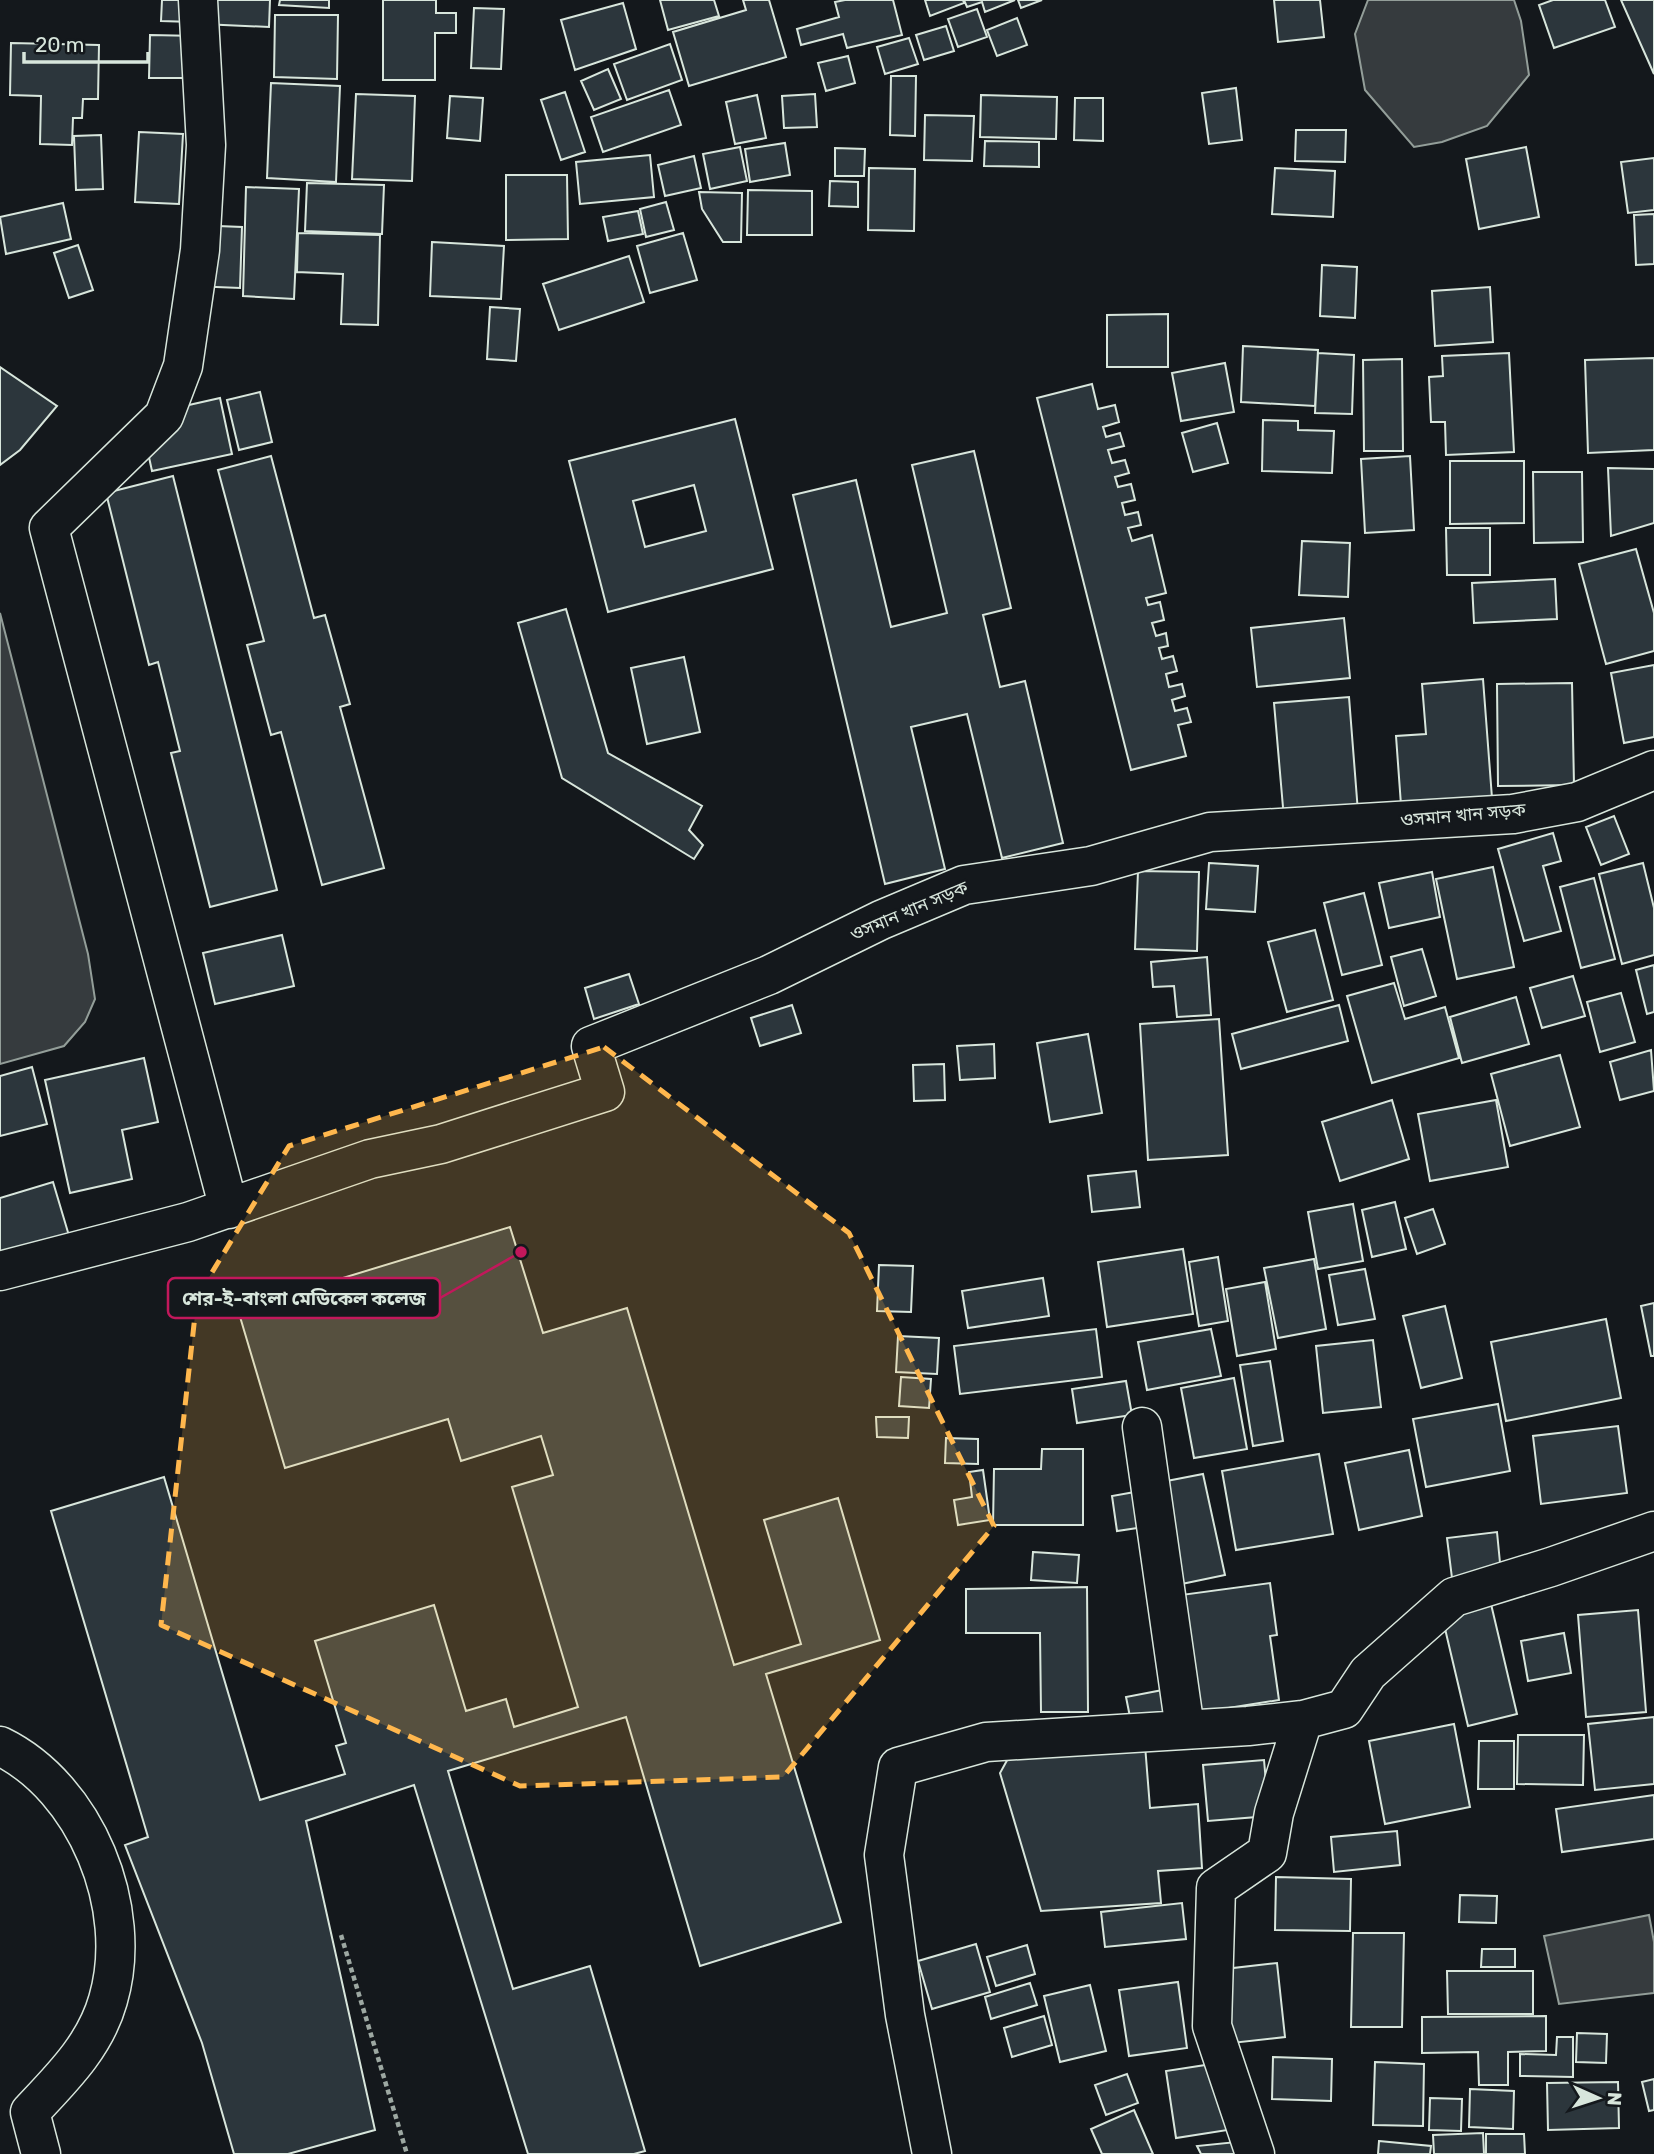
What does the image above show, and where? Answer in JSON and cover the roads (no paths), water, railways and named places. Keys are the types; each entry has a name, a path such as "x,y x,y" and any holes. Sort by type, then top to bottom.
{"street":[{"path":"0,1271 229,1209 49,527 164,416 183,366 200,250 206,145 198,0"},
{"name":"ওসমান খান সড়ক","path":"229,1209 370,1159 441,1144 605,1092 591,1046 769,975 881,920 964,885 1091,866 1210,831 1513,814 1577,802 1654,770"},
{"path":"1142,1427 1185,1729"},
{"path":"932,2154 905,2015 884,1855 898,1767 986,1742 1303,1720 1345,1709 1368,1673 1454,1597 1654,1531"},
{"path":"1255,2154 1212,2026 1216,1888 1267,1853 1273,1813 1303,1720"},
{"path":"0,1746 23,1757 67,1801 98,1857 117,1923 109,1999 86,2050 15,2109 41,2154"}],"place":[{"name":"শের-ই-বাংলা মেডিকেল কলেজ","path":"521,1252"}]}
